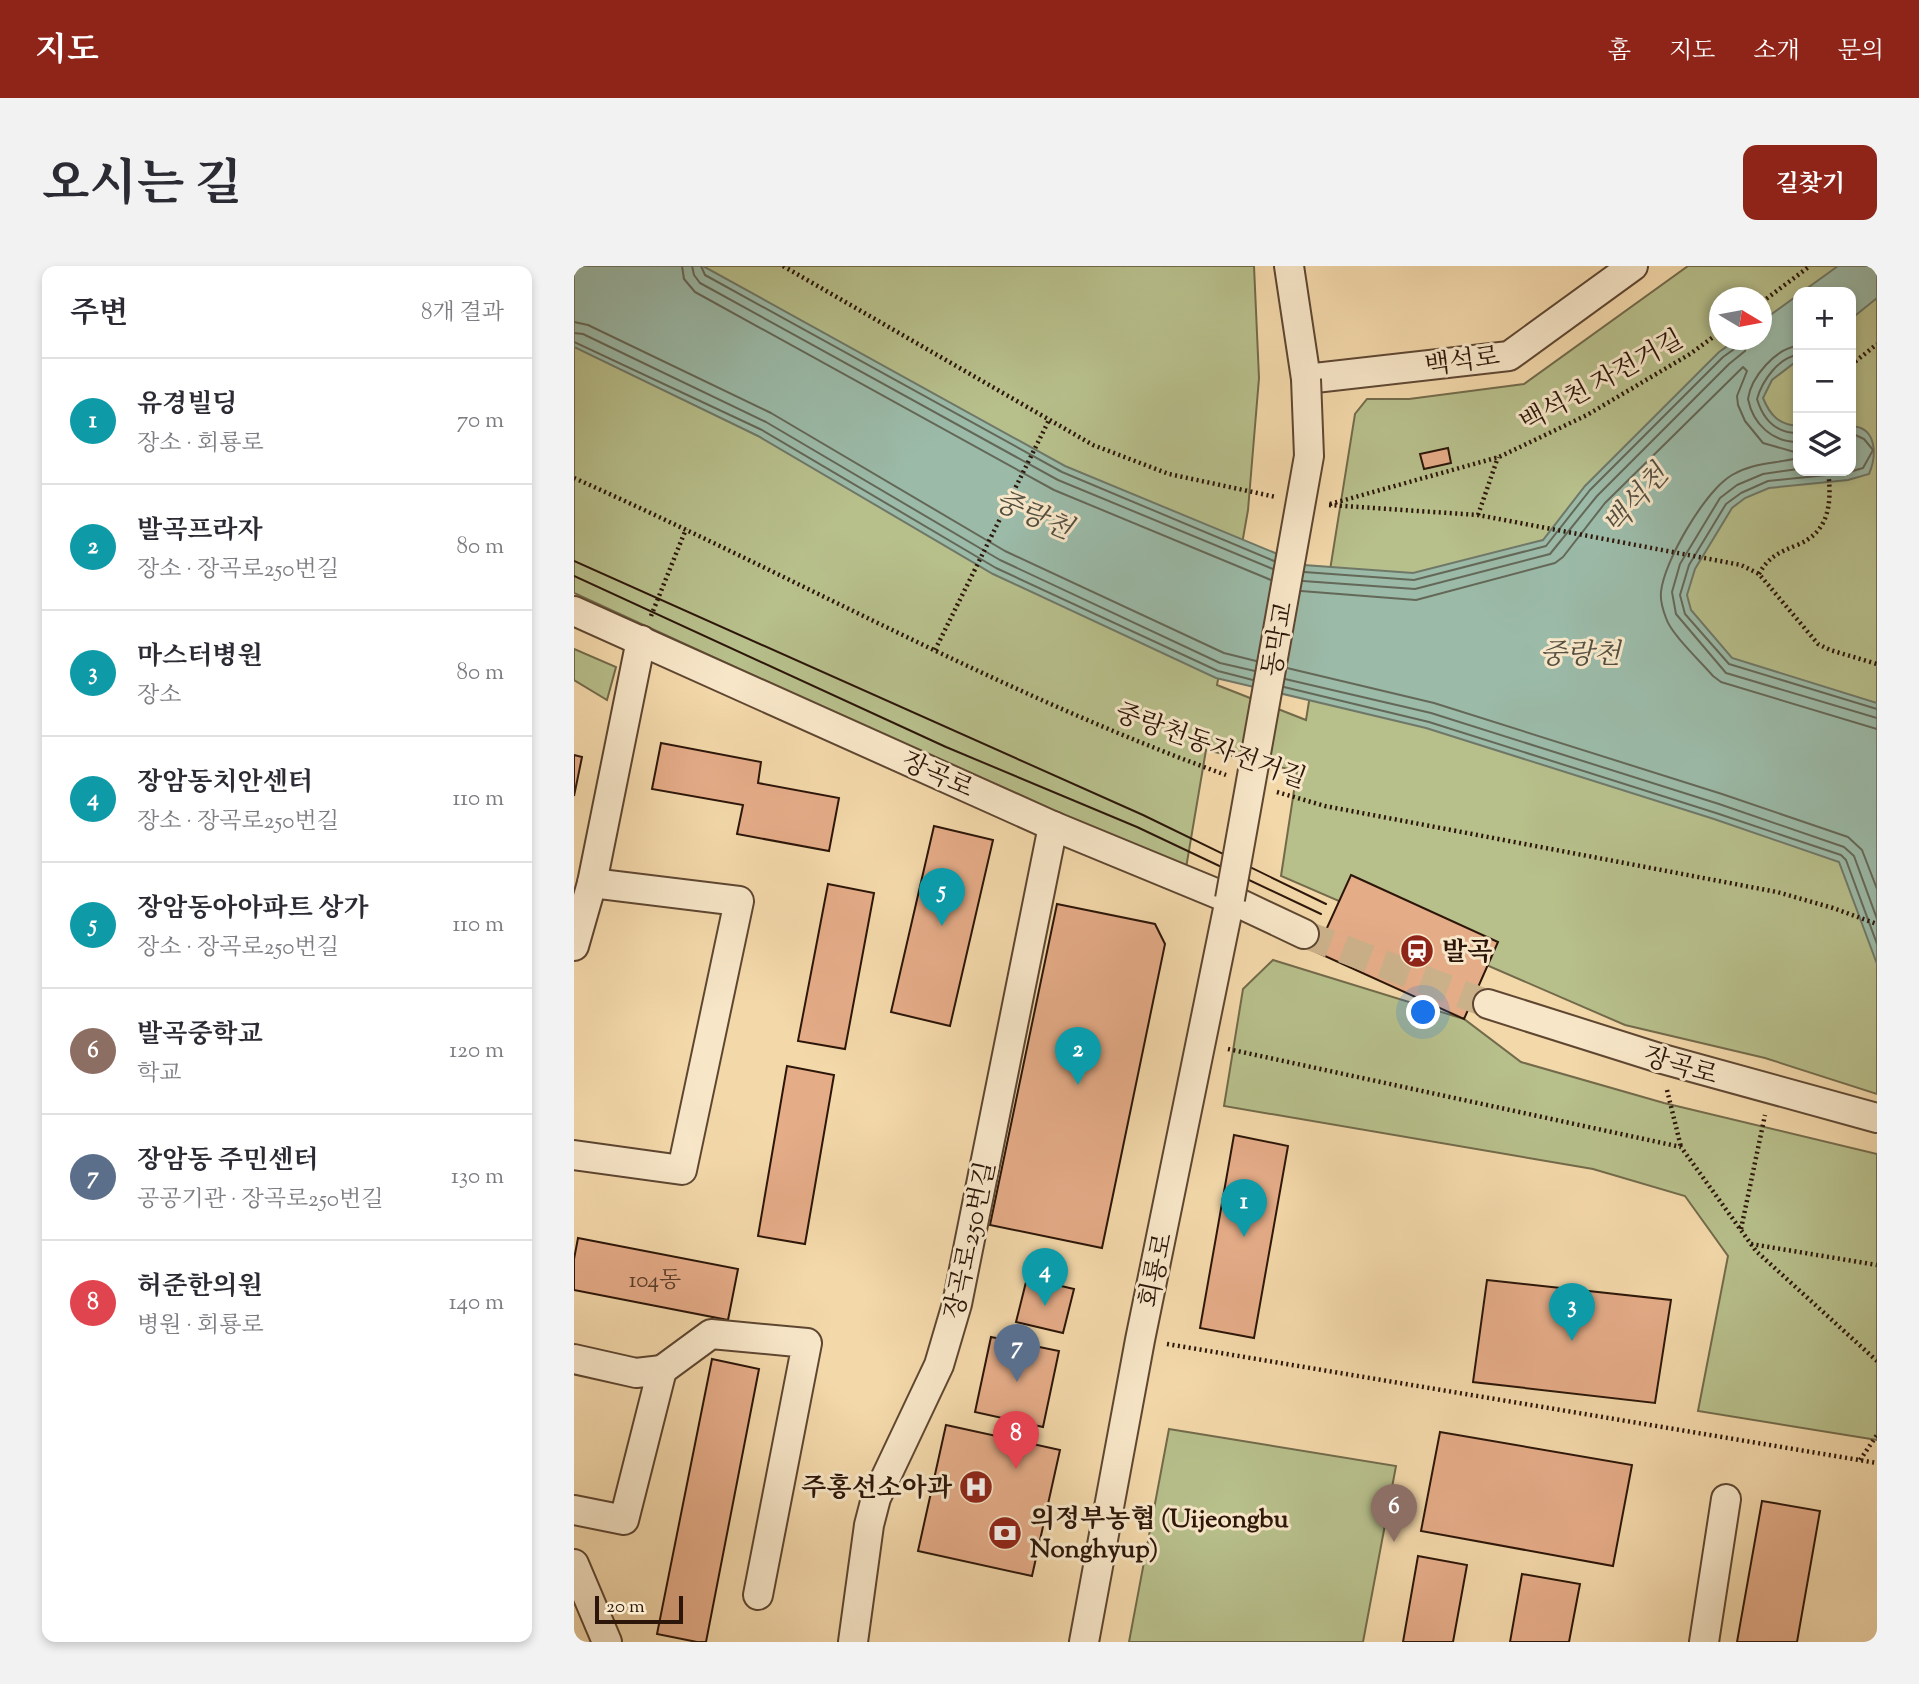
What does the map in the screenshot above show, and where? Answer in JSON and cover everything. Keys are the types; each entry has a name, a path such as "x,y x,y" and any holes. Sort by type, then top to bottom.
{"street":[{"path":"1289,266 1306,379"},
{"name":"백석로","path":"1306,379 1509,356 1633,266"},
{"name":"동막교","path":"1230,899 1310,456 1306,379"},
{"name":"장곡로","path":"574,611 1053,826 1230,899 1304,934"},
{"path":"574,946 592,883 641,640"},
{"name":"장곡로250번길","path":"853,1642 876,1498 939,1365 957,1304 1053,826"},
{"path":"574,1156 682,1170 739,901 592,883"},
{"name":"회룡로","path":"1084,1642 1140,1340 1230,899"},
{"name":"장곡로","path":"1488,1004 1659,1058 1877,1118"},
{"path":"574,1359 636,1373 662,1370 711,1334 807,1343 758,1595"},
{"path":"574,1510 624,1520 662,1370"},
{"path":"1704,1642 1726,1499"},
{"path":"574,1564 607,1642"}],"path":[{"path":"783,266 1049,420 935,650"},
{"path":"1772,294 1810,266"},
{"name":"백석천 자전거길","path":"1326,505 1499,457 1587,415 1709,340"},
{"path":"1856,361 1877,344"},
{"name":"백석천 자전거길","path":"1478,515 1499,457"},
{"path":"1759,574 1773,555 1801,544 1821,529 1830,504 1829,476"},
{"name":"중랑천동자전거길","path":"574,478 686,529 935,650 1139,743 1234,778"},
{"path":"1517,522 1741,565 1759,574 1818,644 1877,664"},
{"path":"641,640 686,529"},
{"name":"중랑천동자전거길","path":"1269,790 1325,806 1777,892 1877,924"},
{"path":"1202,1043 1681,1147"},
{"path":"1659,1058 1681,1147 1751,1244 1877,1361"},
{"path":"1741,1230 1770,1090"},
{"path":"1751,1244 1877,1265"},
{"path":"1140,1340 1877,1463"},
{"path":"1860,1460 1877,1435"}],"green space":[{"path":"574,266 1254,266 1259,378 1248,510 1217,685 1306,720 1355,414 1367,399 1409,399 1524,384 1688,266 1877,266 1877,1094 1765,1058 1625,1025 1281,876 1297,771 1206,750 1185,874 574,593"},
{"path":"574,649 616,667 607,700 574,680"},
{"path":"1273,960 1464,1019 1521,1062 1664,1103 1877,1154 1877,1440 1698,1411 1728,1256 1685,1196 1593,1169 1224,1106 1243,989"},
{"path":"1169,1429 1396,1466 1363,1642 1129,1642"}],"water":[{"name":"중랑천","path":"574,266 703,266 1065,466 1304,565 1413,573 1543,540 1585,486 1719,352 1772,350 1772,314 1793,299 1793,364 1772,380 1763,398 1776,418 1793,425 1793,476 1856,476 1856,427 1866,431 1873,443 1869,474 1848,480 1769,488 1745,498 1732,508 1695,569 1687,595 1691,610 1732,658 1877,703 1877,964 1839,862 1714,819 1426,728 1216,678 993,574 758,436 574,347"},
{"path":"1838,266 1877,266 1877,298 1856,315 1856,287 1809,287"}],"building":[{"path":"1448,448 1451,463 1424,469 1420,454"},
{"path":"661,743 761,762 758,783 839,798 829,851 737,834 743,805 652,789"},
{"path":"574,755 582,757 574,796"},
{"path":"934,826 993,840 950,1026 891,1012"},
{"path":"1351,875 1498,942 1464,1019 1316,952"},
{"path":"828,884 874,893 845,1049 798,1041"},
{"path":"1057,904 1155,924 1165,944 1102,1248 990,1225"},
{"path":"787,1066 834,1075 805,1244 758,1236"},
{"path":"1234,1135 1288,1146 1254,1338 1200,1328"},
{"path":"578,1238 738,1269 728,1320 574,1290 574,1259"},
{"path":"1027,1278 1074,1289 1063,1333 1016,1322"},
{"path":"1487,1280 1671,1300 1655,1403 1473,1382"},
{"path":"991,1337 1059,1351 1043,1427 975,1412"},
{"path":"712,1359 759,1369 706,1642 697,1642 657,1634"},
{"path":"946,1425 1060,1450 1032,1576 918,1551"},
{"path":"1440,1432 1632,1465 1613,1566 1421,1531"},
{"path":"1762,1501 1820,1511 1797,1642 1737,1642"},
{"path":"1418,1556 1467,1565 1453,1642 1403,1642"},
{"path":"1522,1574 1580,1584 1569,1642 1510,1642"}],"tunnel":[{"path":"1304,934 1488,1004"}],"tram line":[{"path":"574,561 1143,815 1326,904"},
{"path":"574,576 946,747 1137,827 1321,914"}],"place":[{"name":"장암동아아파트 상가","path":"942,926"},
{"name":"발곡","path":"1417,951"},
{"name":"발곡프라자","path":"1078,1085"},
{"name":"유경빌딩","path":"1244,1237"},
{"name":"장암동치안센터","path":"1045,1306"},
{"name":"마스터병원","path":"1572,1341"},
{"name":"장암동 주민센터","path":"1017,1382"},
{"name":"허준한의원","path":"1016,1469"},
{"name":"주홍선소아과","path":"976,1487"},
{"name":"의정부농협 (Uijeongbu Nonghyup)","path":"1005,1533"},
{"name":"발곡중학교","path":"1394,1542"}],"water label":[{"name":"백석천","path":"1635,499"}]}
